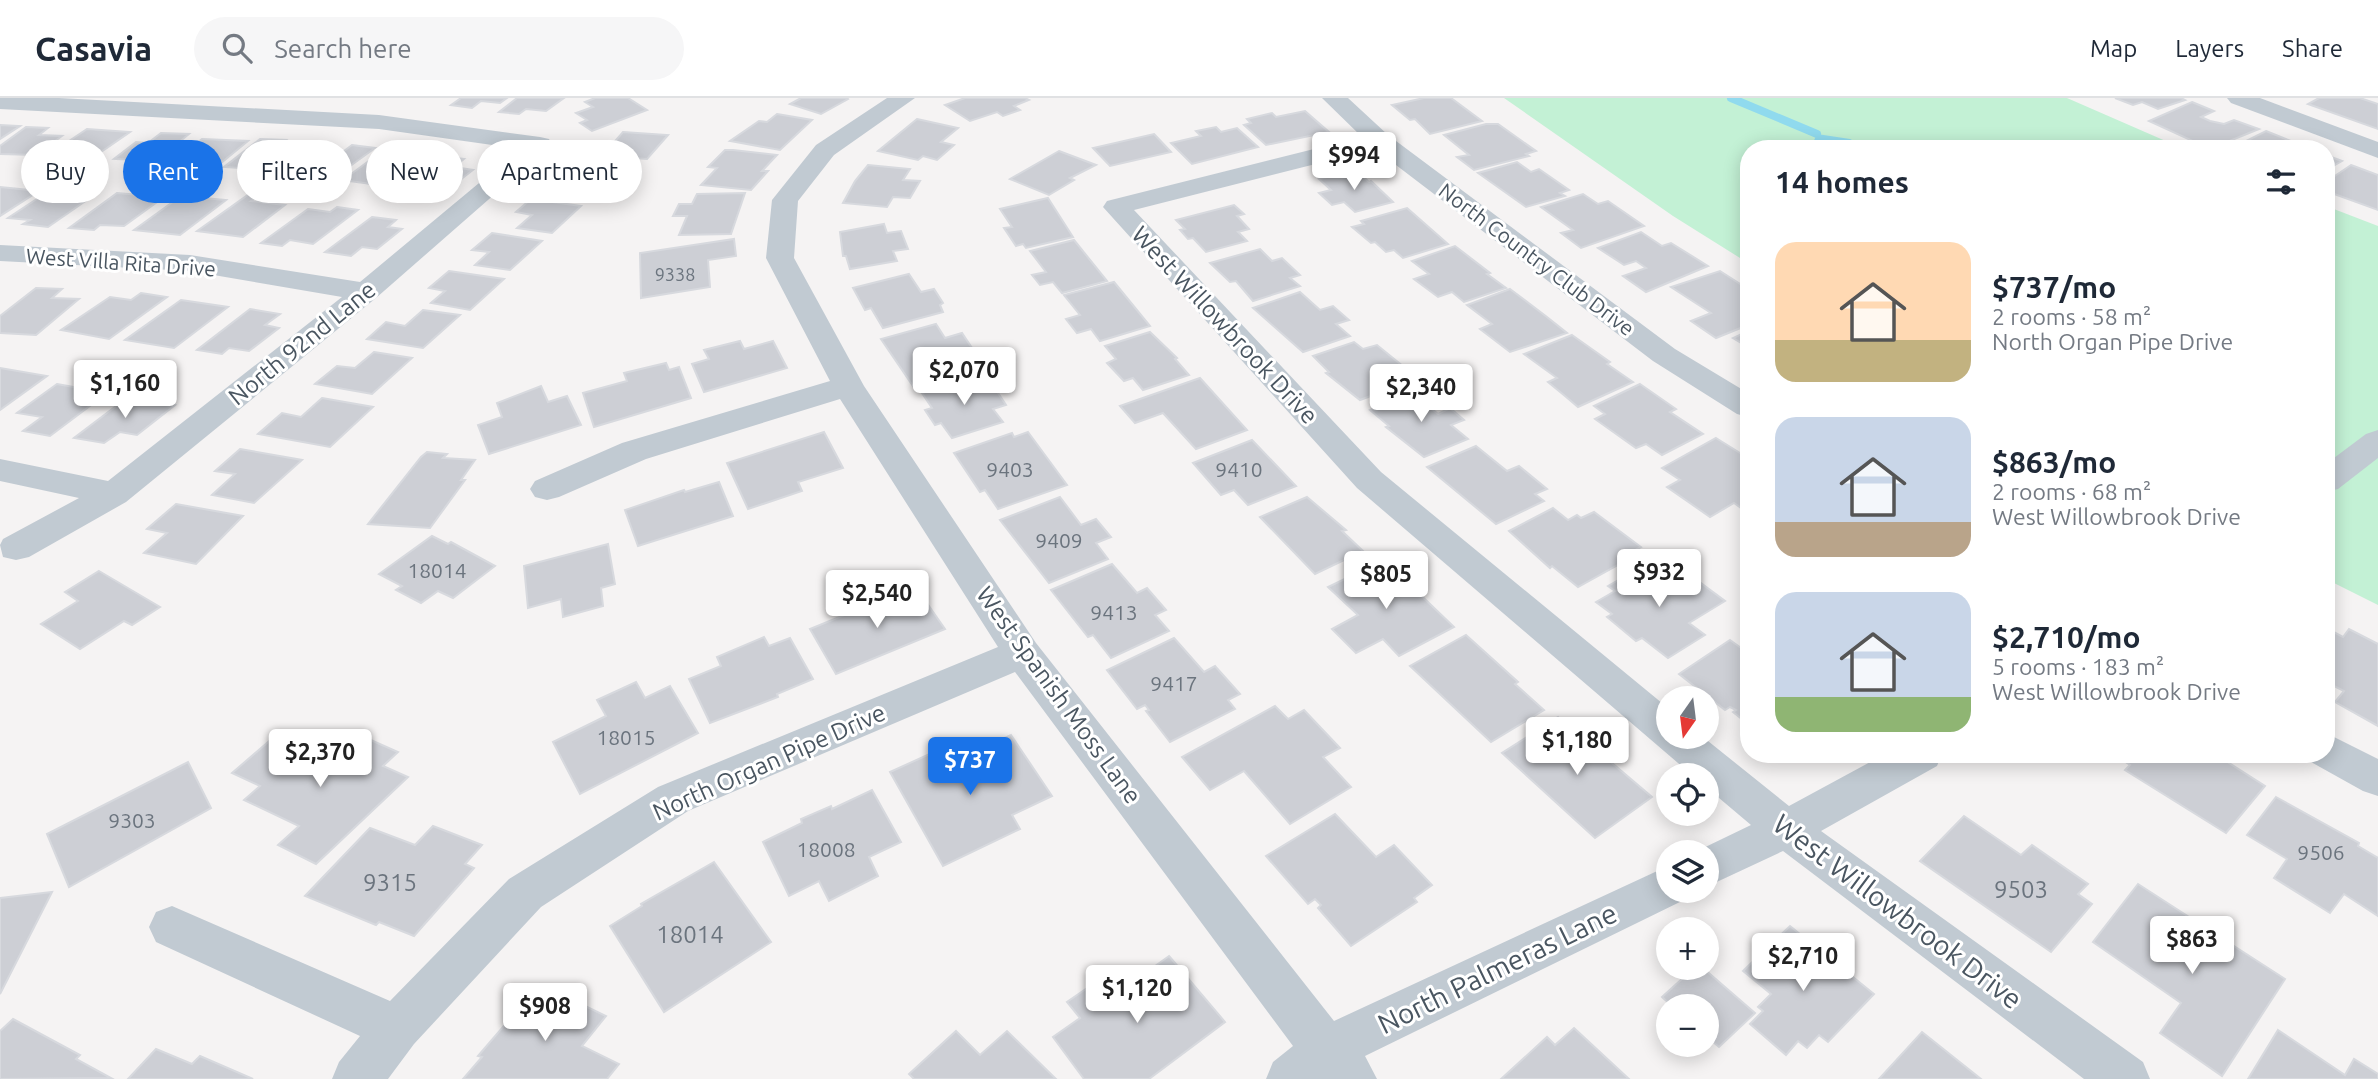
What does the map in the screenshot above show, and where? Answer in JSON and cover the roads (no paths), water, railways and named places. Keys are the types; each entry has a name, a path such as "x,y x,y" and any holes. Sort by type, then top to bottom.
{"street":[{"name":"West Spanish Moss Lane","path":"903,98 825,150 785,200 780,258 848,386 1021,653 1323,1069"},
{"name":"North Country Club Drive","path":"1334,98 1379,140 1664,355 1740,402"},
{"path":"2239,98 2378,151"},
{"name":"North 92nd Lane","path":"0,102 379,122 540,144 366,292 114,494 16,548"},
{"name":"West Willowbrook Drive","path":"1379,140 1116,207 1369,480 1656,721"},
{"name":"West Villa Rita Drive","path":"0,253 190,263 366,292"},
{"path":"547,489 634,451 848,386"},
{"path":"2335,474 2378,441"},
{"path":"0,470 114,494"},
{"name":"North Organ Pipe Drive","path":"357,1079 397,1028 525,893 673,799 1021,653"},
{"name":"West Willowbrook Drive","path":"1689,749 1786,829 2125,1079"},
{"path":"2335,755 2378,779"},
{"path":"1719,862 1786,829 1906,763"},
{"name":"North Palmeras Lane","path":"1323,1069 1656,892"},
{"path":"172,927 397,1028"}],"water":[{"path":"1817,134 1852,140 1814,140"}],"waterway":[{"path":"1731,98 1817,134"}]}
